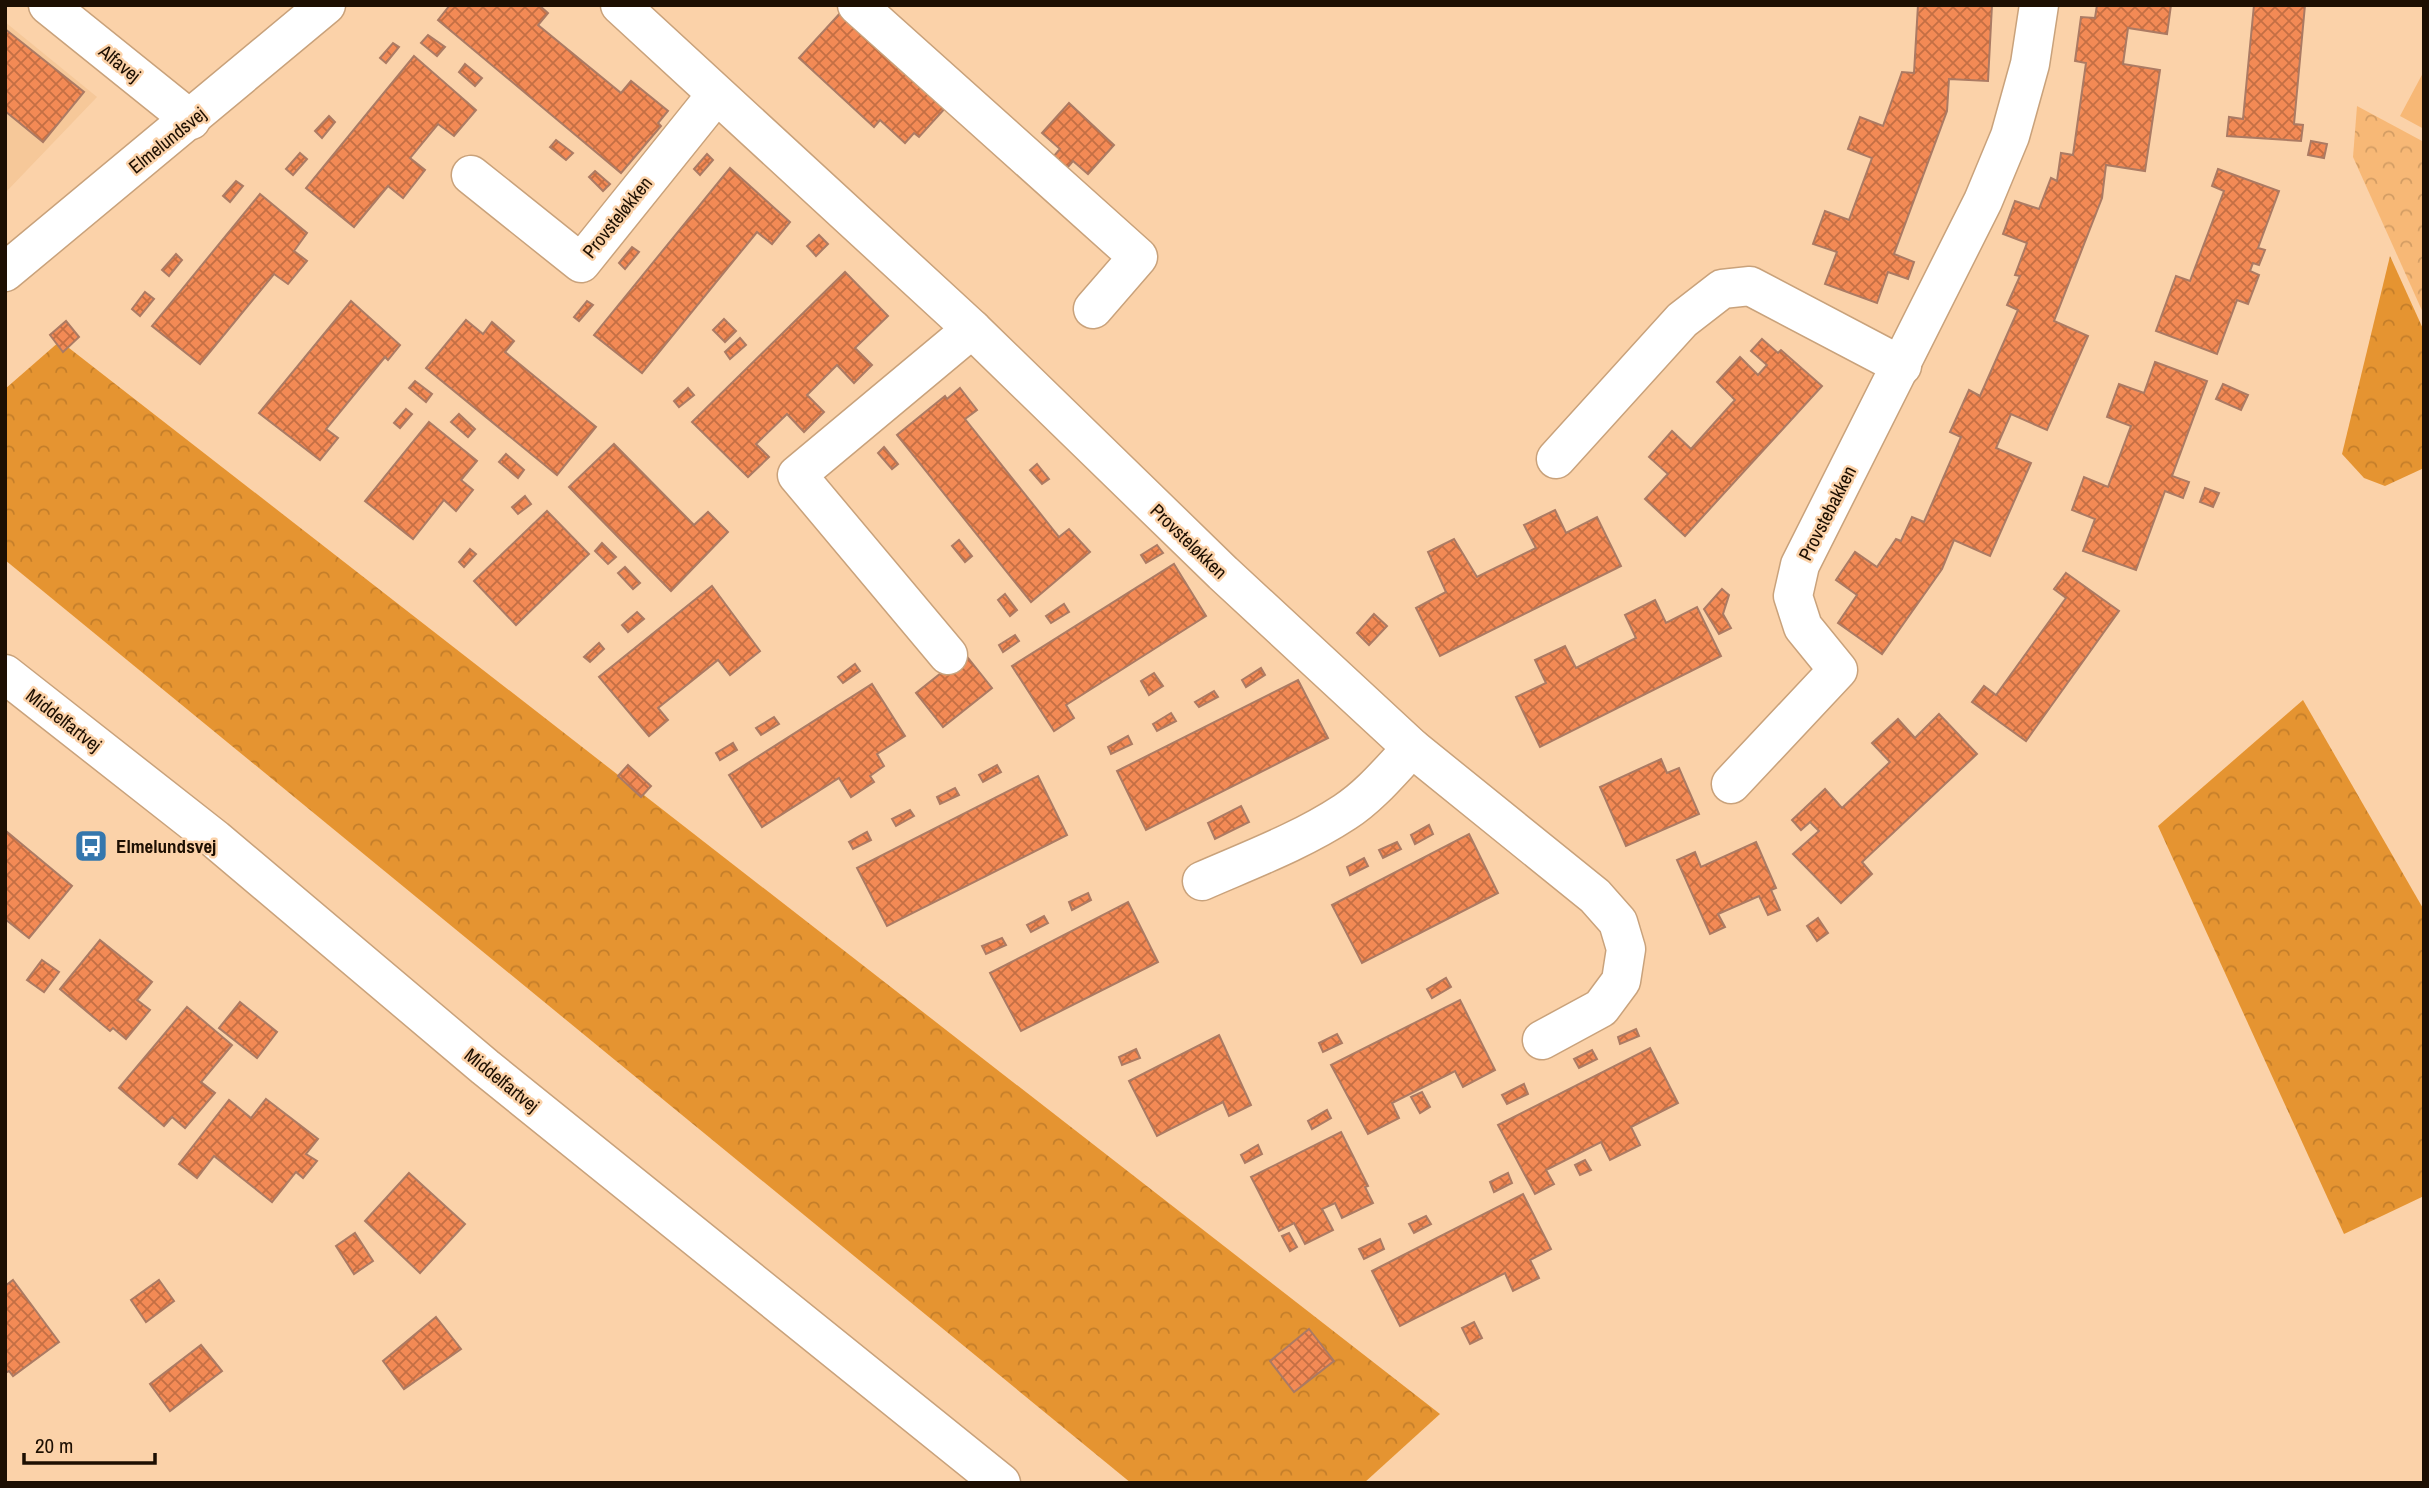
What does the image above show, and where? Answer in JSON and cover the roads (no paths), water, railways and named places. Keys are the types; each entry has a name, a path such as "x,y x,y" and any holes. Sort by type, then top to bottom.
{"street":[{"name":"Alfavej","path":"48,5 191,120"},
{"name":"Elmelundsvej","path":"5,272 326,5"},
{"name":"Provsteløkken","path":"620,5 972,329 1223,573 1412,748 1595,896 1618,922 1626,949 1621,981 1601,1007 1542,1040"},
{"path":"857,5 1138,257 1093,309"},
{"name":"Provstebakken","path":"1731,784 1838,670 1803,627 1793,596 1800,565 1983,201 2010,136 2029,64 2039,5"},
{"name":"Provsteløkken","path":"471,175 580,263 716,95"},
{"path":"1556,459 1682,320 1723,289 1750,286 1902,366"},
{"path":"948,655 797,475 972,329"},
{"name":"Middelfartvej","path":"5,674 215,839 485,1067 1001,1483"},
{"path":"1202,881 1308,833 1346,812 1376,787 1412,748"}],"place":[{"name":"Elmelundsvej","path":"91,846"}]}
